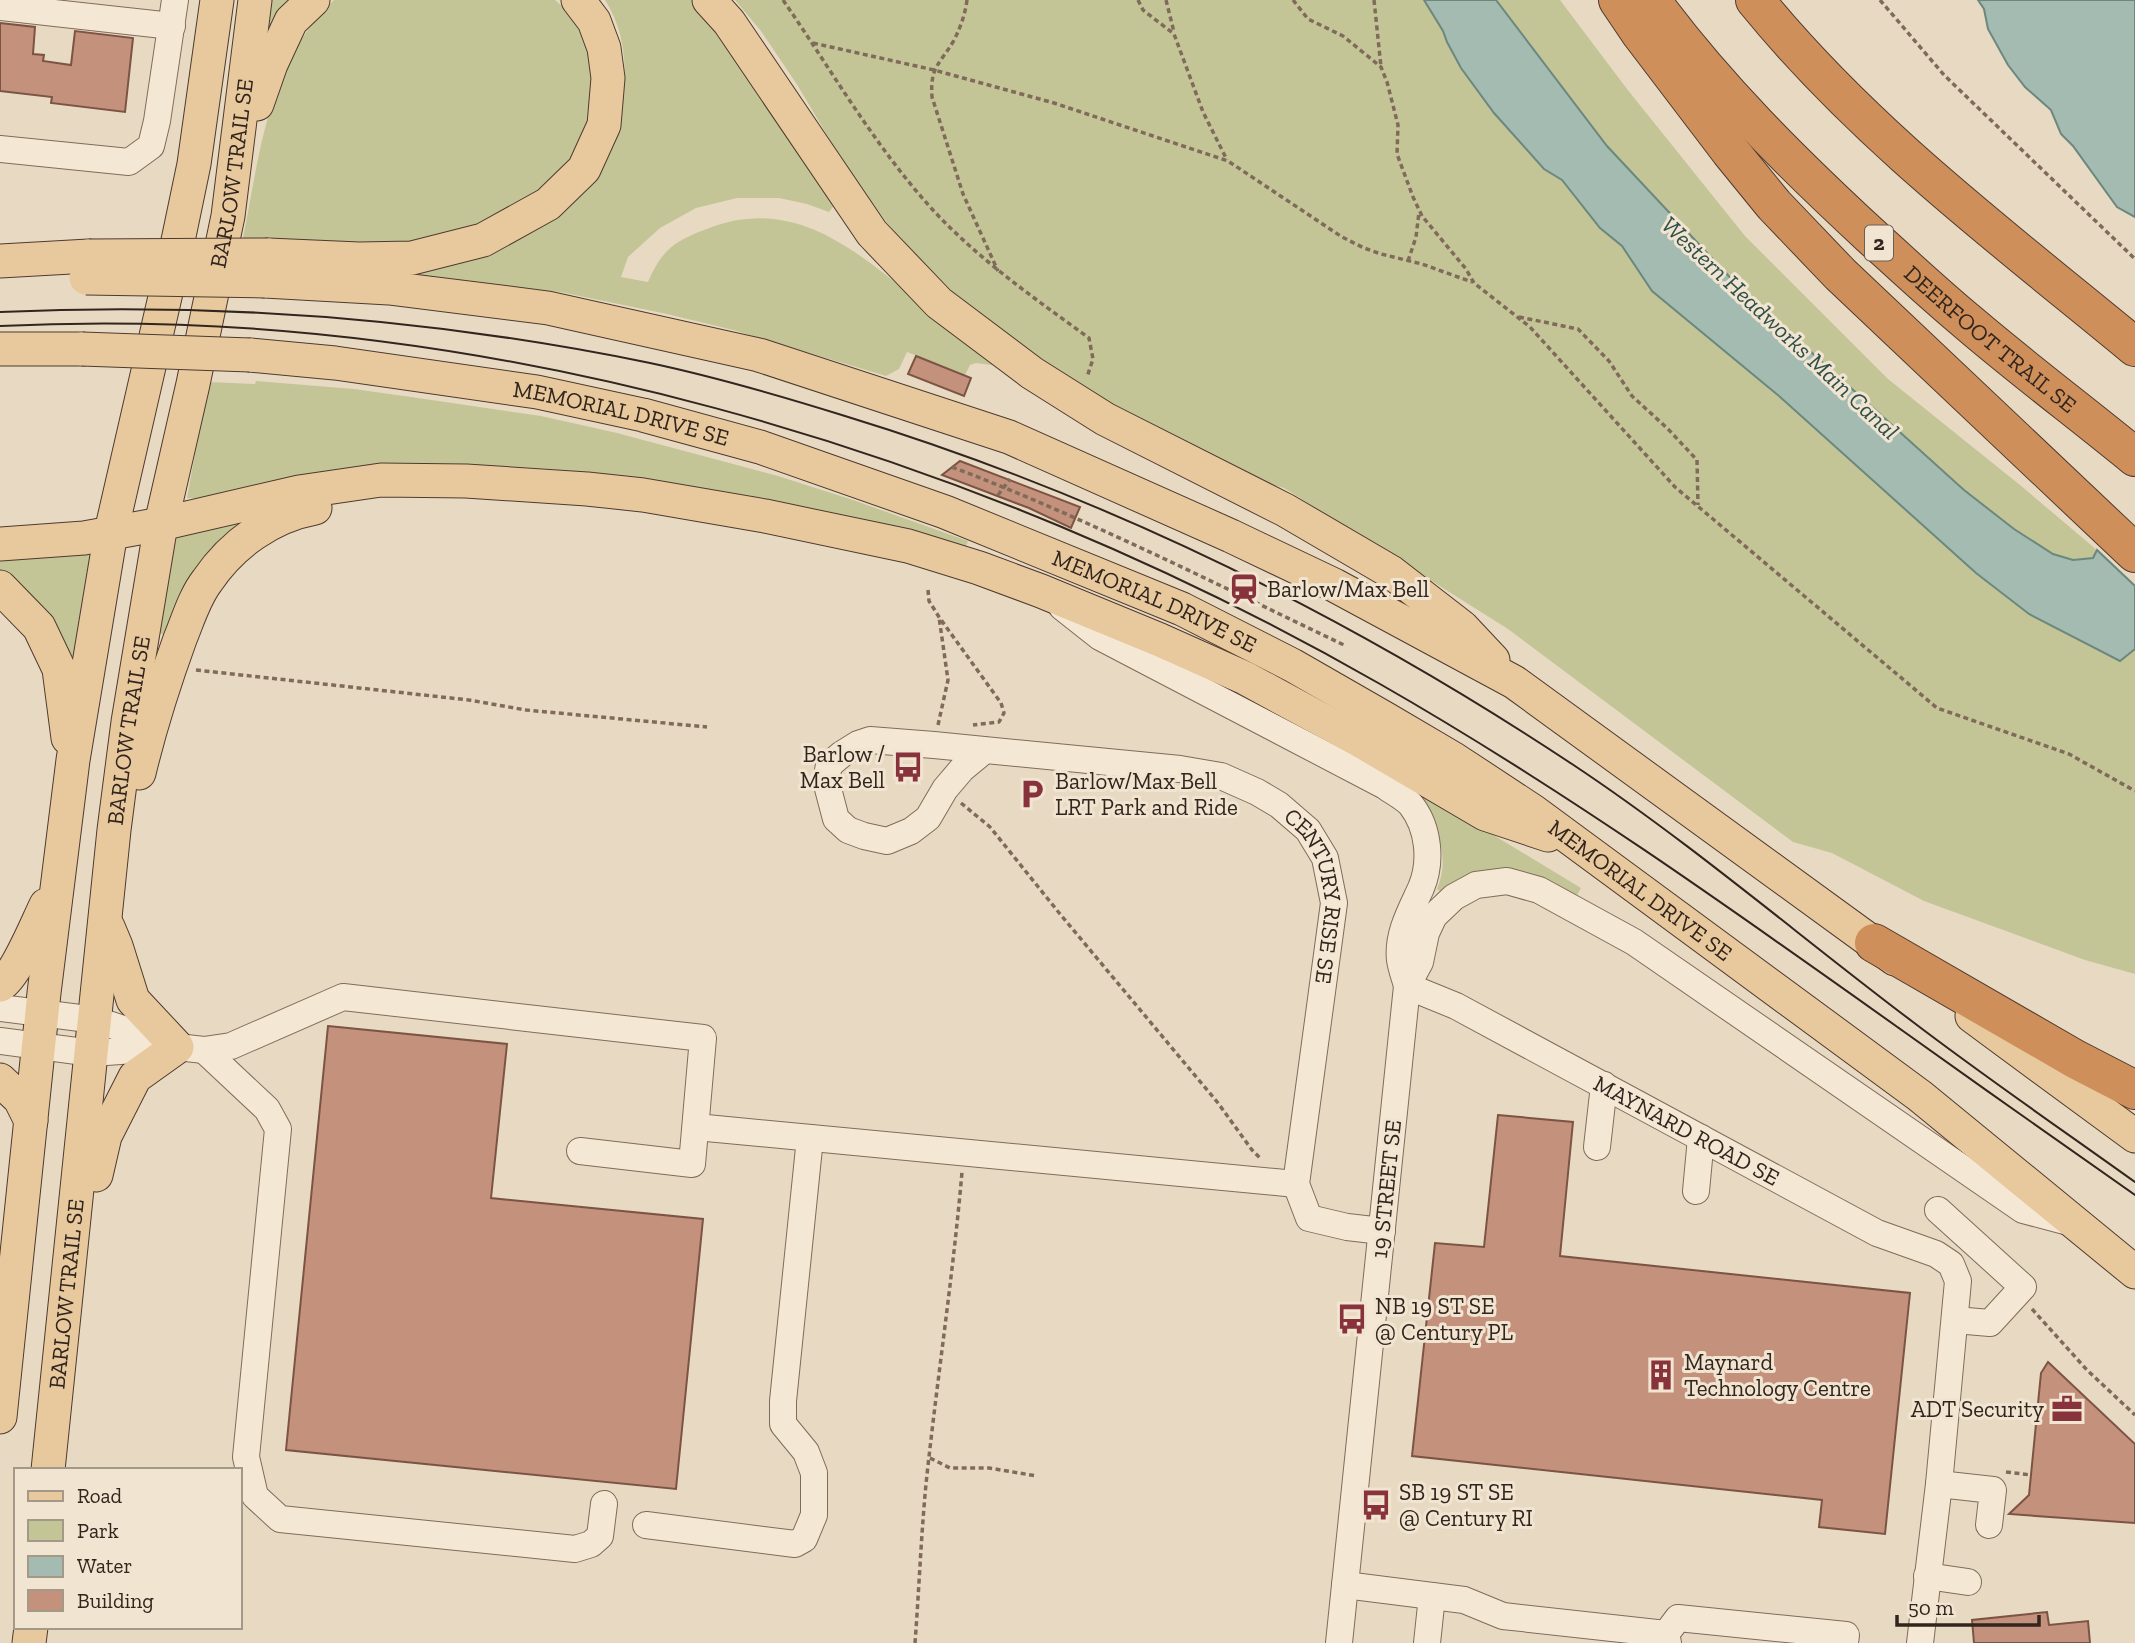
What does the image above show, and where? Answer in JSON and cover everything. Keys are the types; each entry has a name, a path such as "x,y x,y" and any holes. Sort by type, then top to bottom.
{"highway":[{"path":"1618,0 1730,151 1774,205 1853,286 2135,553"},
{"name":"DEERFOOT TRAIL SE","path":"1651,0 1702,65 1789,159 1969,324 2135,457"},
{"path":"1755,0 1779,30 1869,122 1948,194 2135,347"},
{"path":"1853,286 2135,519"},
{"path":"2086,307 2135,338"},
{"path":"1874,943 2075,1059 2135,1090"}],"main road":[{"name":"BARLOW TRAIL SE","path":"0,1417 56,884 73,760 111,532 184,217 217,0"},
{"name":"BARLOW TRAIL SE","path":"48,1468 114,830 128,722 161,524 228,216 255,0"},
{"path":"236,166 276,53 291,21 313,0"},
{"path":"0,261 87,267 266,268 359,259 412,258 483,240 548,204 584,169 604,125 608,78 604,48 594,21 578,0"},
{"path":"709,0 729,22 872,233 939,303 1032,373 1105,419 1285,510 1391,572 1462,627 1514,682"},
{"path":"0,282 87,267"},
{"path":"266,268 389,289 548,308 759,355 1009,437 1231,536 1334,585 1514,682 2135,1136"},
{"name":"MEMORIAL DRIVE SE","path":"0,349 250,355 335,363 523,390 643,415 760,447 946,512 1182,609 1292,665 1454,760 1580,845 1920,1096 2135,1272"},
{"path":"0,544 84,538 161,524 299,492 381,480 466,481 643,495 765,516 908,546 1041,591 1245,678 1359,740 1485,814 1580,845"},
{"path":"114,830 135,793 147,740 194,603 222,561 256,531 278,519 304,510 466,481"},
{"path":"0,587 39,626 60,669 65,722 73,760"},
{"path":"0,985 22,954 56,884"},
{"path":"68,1286 81,1247 105,1136 135,1077 191,1049 133,1000 106,922"},
{"path":"0,1080 20,1099 31,1121"}],"street":[{"path":"0,7 173,13 157,121 151,146 140,155 129,163 0,149"},
{"path":"1041,591 1100,637 1385,786 1410,804 1423,829 1429,856 1422,884 1409,911 1404,930 1400,959 1408,986"},
{"name":"CENTURY RISE SE","path":"985,750 962,769 945,789 928,818 911,831 887,841 848,830 836,819 826,781 829,765 858,744 870,740 985,750 1180,769 1221,776 1279,805 1308,830 1325,858 1334,903 1296,1184 1309,1218 1347,1227 1382,1231"},
{"path":"1408,986 1420,962 1426,933 1434,916 1454,897 1476,885 1507,881 1539,890 1634,942 2023,1210 2075,1223"},
{"name":"MAYNARD ROAD SE","path":"1408,986 1456,1006 1877,1233 1936,1254 1951,1264 1958,1281 1955,1320"},
{"name":"19 STREET SE","path":"1339,1643 1408,986"},
{"path":"0,1041 92,1054 231,1046 343,997 704,1038 692,1164 580,1152"},
{"path":"0,1008 96,1020 191,1049 267,1110 278,1129 246,1457 255,1496 280,1518 575,1549 590,1544 600,1536 604,1504"},
{"path":"1597,1147 1604,1085"},
{"path":"696,1127 1296,1184"},
{"path":"646,1525 794,1544 804,1539 814,1515 814,1473 806,1452 783,1423 783,1401 810,1138"},
{"path":"1696,1191 1701,1138"},
{"path":"1920,1643 1955,1320 1990,1323 2023,1287 1938,1210"},
{"path":"1939,1484 1999,1481 1989,1525"},
{"path":"1927,1576 1968,1582"},
{"path":"1345,1585 1464,1600 1503,1615 1667,1639 1678,1618 1846,1635 1845,1643"},
{"path":"1427,1643 1432,1596"}],"path":[{"path":"783,0 839,87 900,171 933,210 999,272 1089,338 1093,359 1085,382"},
{"path":"967,0 964,16 952,42 934,70 932,97 963,194 999,272"},
{"path":"1138,0 1143,10 1174,34"},
{"path":"1166,0 1174,34 1203,112 1228,161"},
{"path":"1293,0 1308,19 1343,36 1381,67"},
{"path":"1374,0 1381,67 1398,125 1397,154 1419,210 1474,283"},
{"path":"1880,0 1944,75 2135,259"},
{"path":"813,43 934,70 1054,103 1228,161 1342,237 1381,254 1448,272 1474,283 1530,327 1675,486 1937,708 2069,754 2135,791"},
{"path":"1408,261 1416,237 1419,210"},
{"path":"1517,317 1578,329 1609,361 1632,396 1697,460 1698,506"},
{"path":"952,467 1004,486 1088,523 1343,645"},
{"path":"998,495 1010,479"},
{"path":"928,590 929,601 1001,703 1004,713 999,722 961,727"},
{"path":"936,730 948,680 939,617"},
{"path":"170,667 469,700 526,710 707,727"},
{"path":"945,789 990,827 1218,1104 1252,1150 1296,1184"},
{"path":"915,1643 921,1544 964,1153"},
{"path":"2024,1300 2087,1370 2135,1415"},
{"path":"930,1458 950,1468 989,1468 1037,1476"},
{"path":"1999,1481 2031,1475"}],"green space":[{"path":"270,0 303,0 267,34"},
{"path":"334,0 555,0 570,13 584,40 594,76 593,122 577,159 541,192 486,223 436,241 373,247 321,241 243,238 262,142 281,80 294,51"},
{"path":"605,0 695,0 836,203 829,212 779,198 737,198 696,208 660,228 628,257 621,277 648,282 658,262 670,248 704,230 734,221 763,218 790,222 815,230 864,258 998,366 976,363 970,365 965,375 907,352 899,369 886,376 733,330 667,314 560,292 420,277 420,267 473,255 617,133 623,99 623,48 613,15"},
{"path":"735,0 1560,0 1627,89 1745,236 1888,379 2020,485 2135,586 2135,974 2085,960 1924,901 1832,853 1793,842 1508,629 1284,488 1231,473 1055,371 956,297 894,233 841,159 798,86 761,31"},
{"path":"256,381 354,389 411,397 541,416 617,433 778,476 968,541 965,549 679,486 187,498 208,382 255,384"},
{"path":"233,518 237,527 167,635 156,633 173,535"},
{"path":"89,550 91,555 77,656 67,657 0,573 0,557"},
{"path":"1424,793 1581,888 1576,897 1552,885 1443,893 1437,889 1443,865 1442,854 1437,831 1420,798"}],"water":[{"name":"Western Headworks Main Canal","path":"1424,0 1496,0 1607,146 1739,287 1964,490 2014,529 2053,554 2073,560 2093,558 2097,550 2135,586 2135,649 2120,661 2029,614 1976,573 1779,396 1652,291 1622,246 1600,228 1562,180 1544,169 1494,113 1461,68"},
{"path":"1978,0 2135,0 2135,217 2117,207 2073,146 2061,134 2051,110 2025,87 2008,65 1988,29 1984,9"}],"building":[{"path":"0,23 35,27 33,54 44,55 43,61 71,65 75,31 133,38 125,112 51,103 52,97 0,91"},
{"path":"916,356 971,378 964,396 908,374"},
{"path":"960,461 1080,507 1071,528 1029,508 942,475"},
{"path":"328,1026 507,1044 491,1198 703,1219 676,1489 286,1450"},
{"name":"Maynard Technology Centre","path":"1498,1115 1573,1122 1560,1256 1910,1293 1885,1534 1819,1527 1822,1500 1412,1456 1435,1243 1484,1247"},
{"name":"ADT Security","path":"2048,1362 2135,1444 2135,1523 2009,1514 2029,1495 2041,1373"},
{"path":"2047,1612 2049,1625 2088,1621 2090,1643 1974,1643 1972,1620"}],"tram line":[{"path":"0,312 163,310 326,317 489,335 570,348 675,368 773,394 941,448 1036,483 1221,564 1311,609 1400,658 1572,764 1702,858 1995,1083 2135,1182"},
{"path":"0,326 179,325 358,339 537,367 714,408 888,461 1058,526 1222,600 1380,684 1515,765 1711,895 2135,1195"}],"place":[{"name":"Barlow/Max Bell","path":"1244,589"},
{"name":"Barlow / Max Bell","path":"908,767"},
{"name":"Barlow/Max Bell LRT Park and Ride","path":"1032,794"},
{"name":"NB 19 ST SE @ Century PL","path":"1352,1319"},
{"name":"Maynard Technology Centre","path":"1661,1375"},
{"name":"ADT Security","path":"2067,1409"},
{"name":"SB 19 ST SE @ Century RI","path":"1376,1505"}]}
